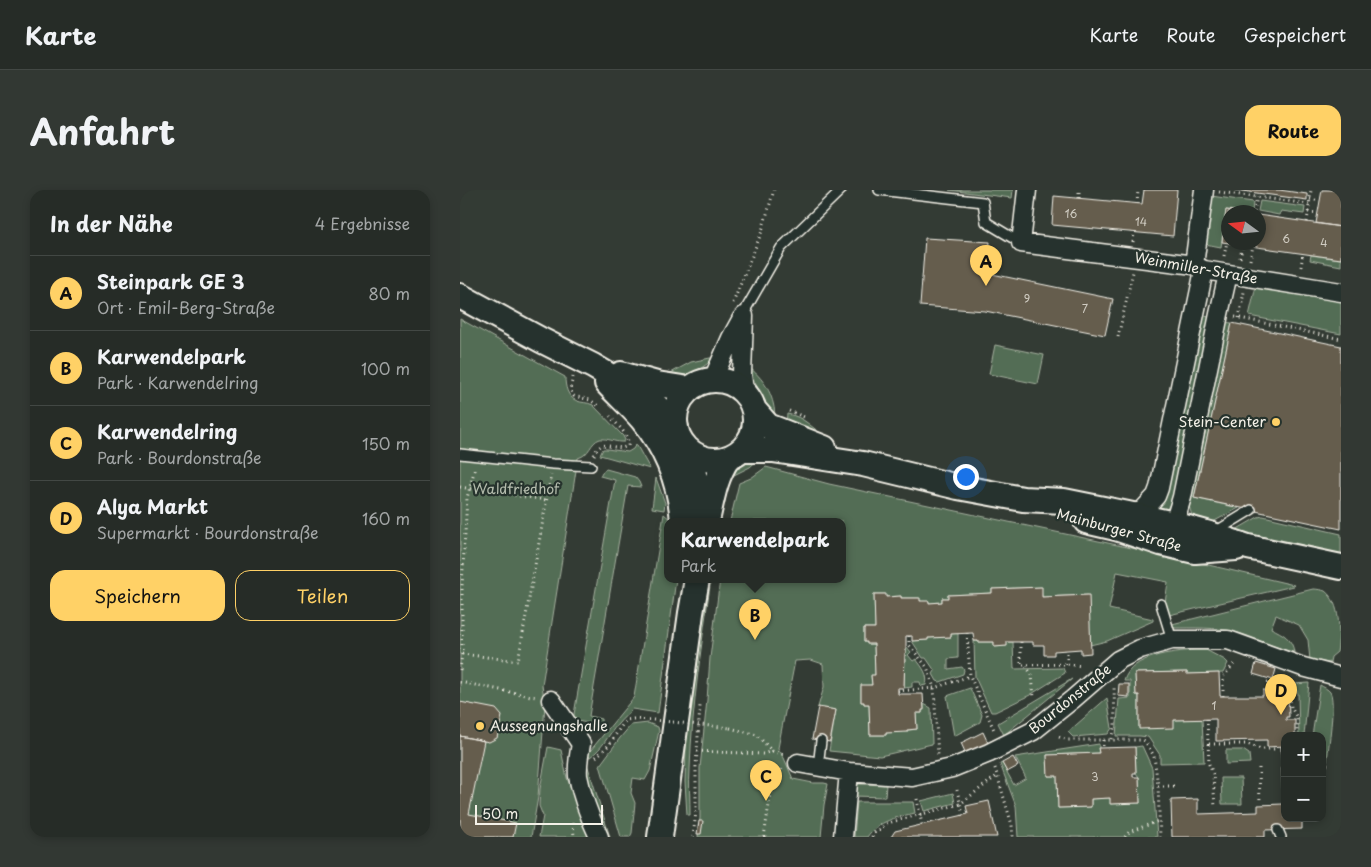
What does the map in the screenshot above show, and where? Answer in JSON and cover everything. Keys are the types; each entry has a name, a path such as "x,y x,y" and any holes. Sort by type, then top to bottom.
{"main road":[{"path":"460,296 541,340 583,371 651,402 676,427"},
{"path":"583,371 689,390"},
{"path":"583,371 602,378 642,419 672,469 681,499 683,518"},
{"name":"Mainburger Straße","path":"713,379 730,382 749,401 768,426 863,464"},
{"path":"696,518 694,466 688,449 680,439 676,427 676,410 683,396 696,384 713,379"},
{"path":"708,518 717,478 735,454 752,436 755,419 749,401"},
{"name":"Mainburger Straße","path":"688,449 702,458 711,460 735,454 773,450 863,464 958,487 1023,499 1064,501 1122,521 1161,543 1195,550 1248,547"},
{"path":"1122,521 1159,530 1174,524"},
{"name":"Mainburger Straße","path":"1174,524 1248,547 1341,567"},
{"path":"685,583 691,613"},
{"path":"691,613 693,583"},
{"path":"660,837 696,583"}],"street":[{"path":"1021,243 1027,190"},
{"path":"1122,521 1142,511 1156,496 1159,488 1199,268 1204,190"},
{"name":"Weinmiller-Straße","path":"1021,243 1136,257 1341,292"},
{"path":"1174,524 1182,498 1228,274"},
{"path":"713,379 728,346 738,310"},
{"path":"738,310 742,374 749,401"},
{"name":"Bourdonstraße","path":"791,759 818,767 849,772 912,777 952,768 989,753 1033,731 1125,655 1172,640 1228,640 1303,667 1341,676"},
{"path":"551,700 580,744 578,775 590,820 599,837"},
{"path":"843,837 849,772"}],"lane":[{"path":"738,310 746,307 781,248 841,190"},
{"path":"879,190 983,202 986,222 1021,243"},
{"path":"460,454 553,464 592,463"},
{"path":"1210,534 1251,510"},
{"path":"1161,604 1172,640"},
{"path":"818,767 821,741"}],"path":[{"path":"738,310 774,190"},
{"path":"1079,190 1079,198"},
{"path":"1137,204 1138,190"},
{"path":"1204,190 1257,197 1310,202 1320,201"},
{"path":"1307,222 1311,190"},
{"path":"1255,205 1257,197"},
{"path":"1308,212 1318,213"},
{"path":"1224,256 1225,250"},
{"path":"1240,258 1242,250"},
{"path":"1250,260 1252,250"},
{"path":"1301,267 1302,253"},
{"path":"1118,338 1136,257"},
{"path":"1239,318 1246,284"},
{"path":"1232,317 1341,339"},
{"path":"583,371 570,389 574,396 590,400 605,411 629,442 628,446 622,448 602,445 594,453 592,463"},
{"path":"460,670 467,498 478,457"},
{"path":"462,654 518,661 553,464"},
{"path":"460,487 546,500"},
{"path":"967,633 970,676 990,721"},
{"path":"909,636 909,645 927,668 934,688 938,749"},
{"path":"1021,642 1021,665 1067,664 1082,666"},
{"path":"1067,650 1067,664"},
{"path":"1223,696 1223,677 1234,664"},
{"path":"1025,665 1032,675 1034,698"},
{"path":"898,691 934,688 970,676"},
{"path":"460,682 551,700"},
{"path":"1288,682 1291,707 1296,718 1297,732"},
{"path":"1111,739 1115,725 1114,686"},
{"path":"693,837 696,812 695,792 700,704"},
{"path":"578,758 591,762 609,745 626,720 633,719 730,728 757,735 772,751 791,759 772,791 764,837"},
{"path":"1207,719 1209,764 1213,774 1215,808"},
{"path":"1059,737 1068,740 1111,739 1144,741 1154,756 1158,786 1160,837"},
{"path":"1103,740 1103,748"},
{"path":"1208,744 1247,744 1261,750 1278,749"},
{"path":"697,750 763,754 772,751"},
{"path":"989,753 998,775 1012,825 1013,837"},
{"path":"1326,764 1331,765"},
{"path":"1258,768 1260,803"},
{"path":"872,837 873,834 888,823 960,804 998,775"},
{"path":"1158,786 1178,786"},
{"path":"957,790 963,815"},
{"path":"917,799 922,825"},
{"path":"1125,837 1129,832 1160,821"}],"green space":[{"path":"949,190 1013,190 1012,198"},
{"path":"1211,196 1253,202 1253,205 1221,205 1221,247 1205,244"},
{"path":"1260,201 1305,207 1304,214 1281,211 1279,215 1266,213 1266,205 1259,205"},
{"path":"1311,255 1340,259 1341,256 1341,266 1310,260"},
{"path":"1256,286 1341,298 1341,334 1249,316"},
{"path":"1201,315 1213,318 1182,471 1171,502 1164,514 1158,509 1163,499"},
{"name":"Waldfriedhof","path":"460,319 565,377 566,387 571,397 577,401 593,405 625,440 621,442 600,439 585,454 578,458 542,685 545,705 538,797 531,837 460,837"},
{"path":"1223,322 1232,323 1194,498 1239,508 1209,524 1193,519 1189,506 1189,494"},
{"path":"995,345 1044,355 1038,384 989,374"},
{"path":"714,358 688,375 673,377 667,375 691,362"},
{"path":"750,368 761,378 768,390 775,411 775,419 756,384"},
{"path":"787,414 803,420 825,436 786,426"},
{"path":"636,444 650,469 600,455 603,449 628,452"},
{"path":"761,457 750,467 732,476 721,518 715,518 718,500 738,464 747,459"},
{"path":"766,467 829,484 1174,557 1294,585 1169,615 1165,603 1168,582 1117,572 1109,609 1153,619 1153,621 1107,641 1090,645 1088,595 1042,597 1041,587 992,589 992,593 948,595 948,598 942,598 942,602 929,603 920,601 919,598 886,597 885,594 874,594 875,628 864,628 864,642 874,644 875,675 871,676 872,685 861,686 861,702 869,704 870,735 886,735 886,733 917,729 916,713 922,713 924,704 931,708 932,744 880,756 829,751 836,710 818,707 824,687 823,664 811,660 795,661 778,748 793,779 828,784 821,837 698,837 700,768 710,658 719,583 846,583 846,518 731,518 739,483 751,478"},
{"path":"606,469 635,477 641,487 628,486 589,716 601,719 601,723 597,725 573,720 615,480 600,476"},
{"path":"656,478 665,503 664,510 652,508"},
{"path":"664,514 669,518 664,518 664,583 675,583 658,713 632,709 614,728 599,749 590,757 586,756 634,697"},
{"path":"1263,516 1341,534 1341,555 1290,547 1234,531"},
{"path":"705,583 710,583 695,697 691,745 690,815 687,815 685,782 686,745"},
{"path":"1313,589 1325,591 1330,596 1337,610 1339,627 1337,652 1331,657 1330,663 1310,660 1308,640 1299,625 1276,615 1271,628 1289,640 1294,652 1228,630 1173,628 1172,624"},
{"path":"958,633 958,658 948,659 948,669 962,667 964,670 963,674 940,682 937,681 933,674 935,671 926,658 923,658 912,641 951,637 951,634"},
{"path":"974,641 994,642 994,647 1006,646 1007,642 1013,642 1014,669 1063,668 1065,673 1030,695 995,712 991,712 975,677"},
{"path":"906,646 911,652 908,655 913,661 916,659 924,671 927,678 926,685 921,686 920,682 912,682 912,687 904,688"},
{"path":"1206,650 1225,660 1228,663 1223,673 1135,673 1136,695 1139,695 1139,728 1174,720 1202,719 1204,762 1160,763 1160,755 1148,737 1116,736 1119,699 1130,698 1130,681 1124,681 1128,672 1144,660 1165,654"},
{"path":"1072,679 1004,735 998,723"},
{"path":"1309,683 1304,732 1299,732 1298,693 1293,684"},
{"path":"1320,685 1330,692 1332,697 1327,762 1326,732 1313,732"},
{"path":"970,688 982,715 980,722 954,736 947,696"},
{"path":"1107,698 1112,728 1108,734 1073,737 1068,732"},
{"path":"648,723 658,727 659,731 650,771 645,780 633,778 631,793 635,803 632,833 630,837 621,837 600,765 631,725"},
{"path":"1099,744 1099,753 1047,755 1048,776 1057,776 1058,808 1091,807 1091,799 1110,798 1111,804 1140,803 1135,747 1142,746 1152,768 1157,837 1018,837 1016,806 1000,764 1002,763 1014,785 1026,778 1015,757"},
{"path":"548,747 561,750 567,778 590,837 539,837 543,816 539,806 540,789"},
{"path":"1226,750 1243,750 1249,754 1250,763 1226,764"},
{"path":"587,765 610,837 605,836 584,766"},
{"path":"1221,778 1241,778 1242,804 1222,804"},
{"path":"856,785 886,785 885,797 854,796"},
{"path":"953,793 955,803 924,811 921,801"},
{"path":"857,802 913,802 915,813 882,823 867,837 854,837"}],"building":[{"path":"1144,190 1177,190 1173,236 1052,225 1054,196 1142,204"},
{"path":"1235,190 1279,190 1307,194 1307,200"},
{"path":"1322,190 1341,190 1341,227 1316,223"},
{"path":"1266,216 1341,227 1341,259 1266,248"},
{"path":"925,238 990,242 987,273 1113,299 1105,335 985,311 920,306"},
{"name":"Stein-Center","path":"1232,323 1341,346 1341,529 1194,498"},
{"path":"1042,587 1042,597 1089,595 1091,653 1081,654 1081,649 1054,651 1054,655 1044,655 1044,645 1033,645 1033,642 1007,642 1007,646 994,647 994,642 974,641 973,633 951,634 951,637 912,641 912,636 906,636 904,688 898,688 898,694 923,694 924,710 922,710 922,713 916,713 917,729 907,730 907,732 886,733 886,735 870,735 869,704 861,702 861,685 872,685 871,675 875,675 874,644 864,642 864,628 875,628 874,594 886,594 886,597 920,598 920,601 929,601 929,603 942,602 942,598 948,598 948,595 992,593 992,589"},
{"path":"1256,663 1276,669 1273,680 1253,674"},
{"path":"1135,673 1219,673 1220,696 1263,696 1263,690 1288,689 1289,717 1286,717 1286,720 1295,720 1295,732 1281,732 1281,746 1267,747 1267,740 1216,741 1216,719 1174,720 1174,728 1139,729 1139,695 1136,695"},
{"path":"1119,684 1129,684 1129,697 1118,696"},
{"name":"Aussegnungshalle","path":"460,702 496,709 502,716 497,738 489,742 460,736"},
{"path":"818,707 836,710 830,742 812,739"},
{"path":"983,732 988,743 966,754 961,743"},
{"path":"460,736 484,741 469,814 516,823 513,837 460,837"},
{"path":"1135,747 1136,773 1133,773 1133,777 1139,777 1140,803 1110,804 1110,798 1091,799 1091,807 1058,808 1057,776 1048,776 1047,755 1099,753 1098,748"},
{"path":"1013,757 1018,766 1007,772 1002,763"},
{"path":"1198,799 1198,814 1258,812 1258,805 1281,804 1281,822 1302,822 1302,829 1265,830 1265,837 1172,837 1171,800"},
{"path":"989,801 997,837 891,837 895,831 968,814 966,806"},
{"path":"699,821 703,821 701,834 697,834"}],"place":[{"name":"Steinpark GE 3","path":"986,286"},
{"name":"Stein-Center","path":"1276,422"},
{"name":"Karwendelpark","path":"755,640"},
{"name":"Alya Markt","path":"1281,715"},
{"name":"Aussegnungshalle","path":"480,726"},
{"name":"Karwendelring","path":"766,801"}]}
